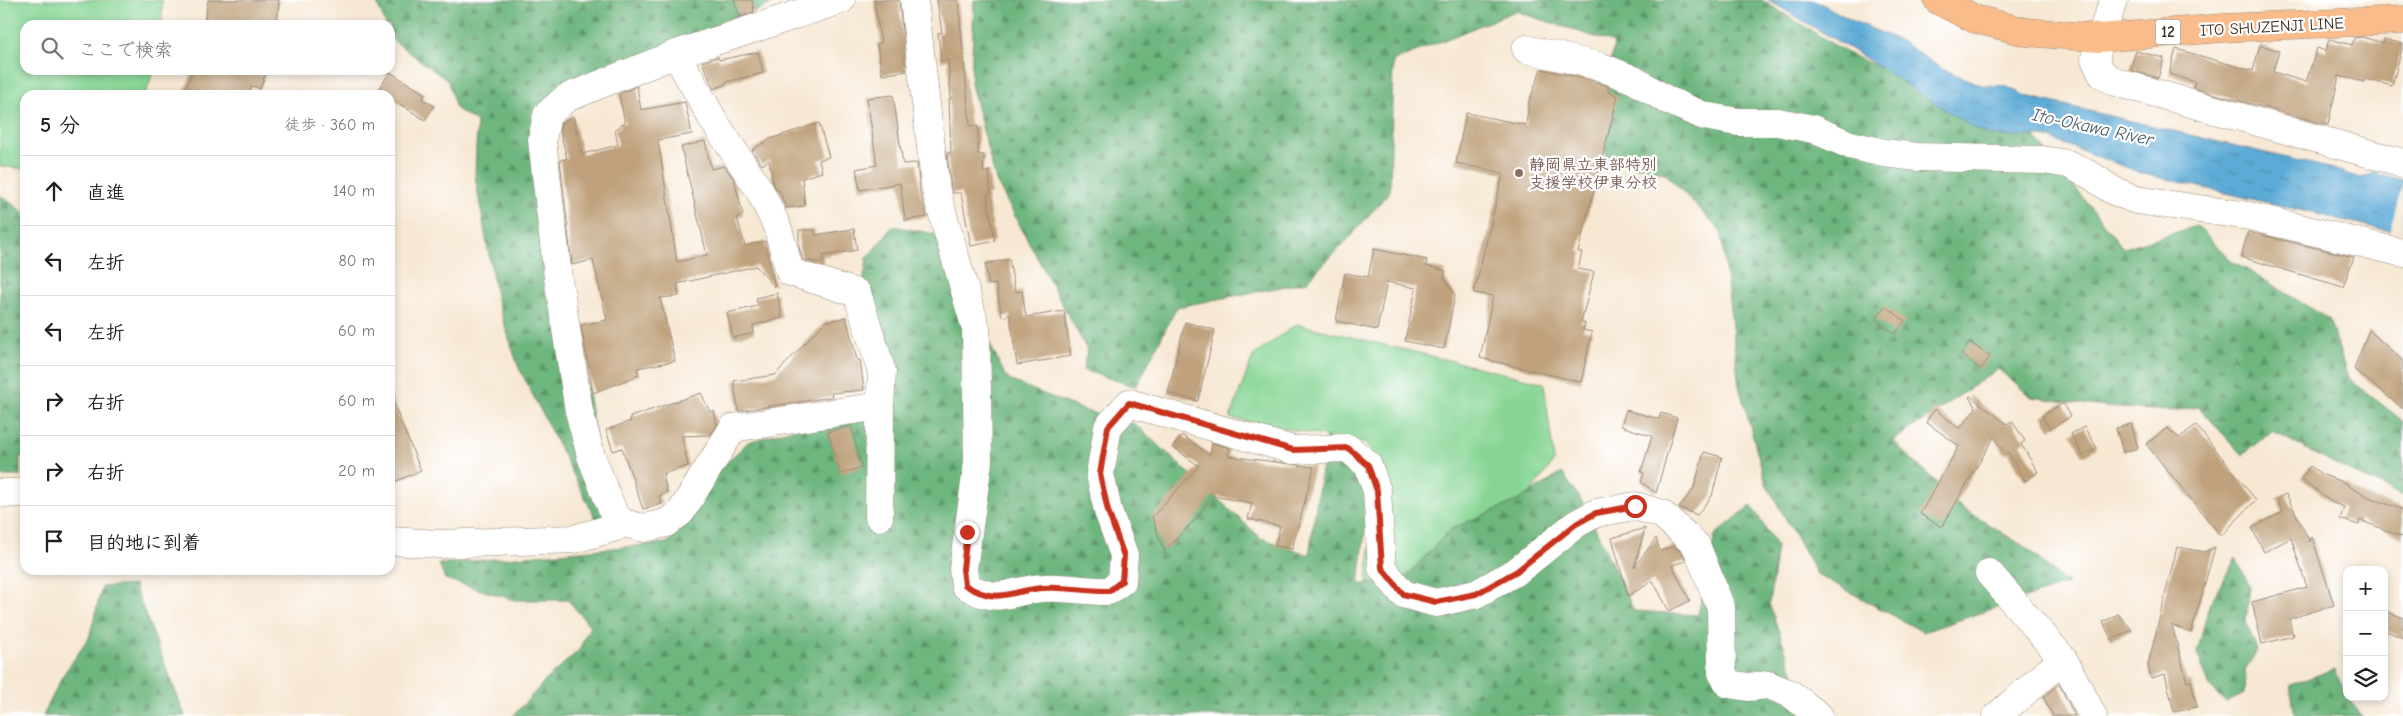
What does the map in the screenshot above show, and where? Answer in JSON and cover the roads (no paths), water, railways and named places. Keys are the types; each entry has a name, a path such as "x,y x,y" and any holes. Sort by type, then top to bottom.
{"main road":[{"name":"ITO SHUZENJI LINE","path":"1938,0 1975,19 2026,32 2100,38 2223,28 2403,20"}],"street":[{"path":"841,0 676,54 566,98 547,114 542,140 558,278 579,411 591,456 614,514 623,522 644,528 666,523 681,512 733,428 880,406"},
{"path":"914,0 936,191 976,330 978,462 963,569 965,585 980,594 1004,596 1043,588 1109,591 1122,581 1124,556 1108,511 1100,474 1108,427 1129,403 1293,450 1348,448 1368,465 1377,491 1382,568 1403,594 1436,602 1476,594 1517,571 1576,524 1596,513 1635,506 1662,514 1696,544 1721,608 1722,673 1729,684 1748,687 1768,685 1791,694 1819,716"},
{"path":"2114,0 2100,38 2095,59 2102,74 2116,82 2403,163"},
{"path":"1526,49 1599,66 1634,80 1667,100 1704,116 1738,122 1778,122 1813,129 1850,145 1884,153 1918,157 2043,160 2068,164 2092,176 2112,190 2136,200 2249,216 2401,244"},
{"path":"676,54 715,123 760,191 777,226 790,272 857,293 882,372 879,517"},
{"path":"0,493 20,493"},
{"path":"395,541 439,544 574,539 616,527"},
{"path":"1989,573 2063,659 2093,716"},
{"path":"1997,716 2063,659"}],"water":[{"name":"Ito-Okawa River","path":"1768,0 1815,0 1851,20 1901,41 1942,69 1981,85 2005,86 2026,96 2333,169 2360,178 2375,173 2403,180 2403,234 2144,174 2043,136 1992,136 1972,127 1859,54"}],"place":[{"name":"静岡県立東部特別 支援学校伊東分校","path":"1519,173"}]}
